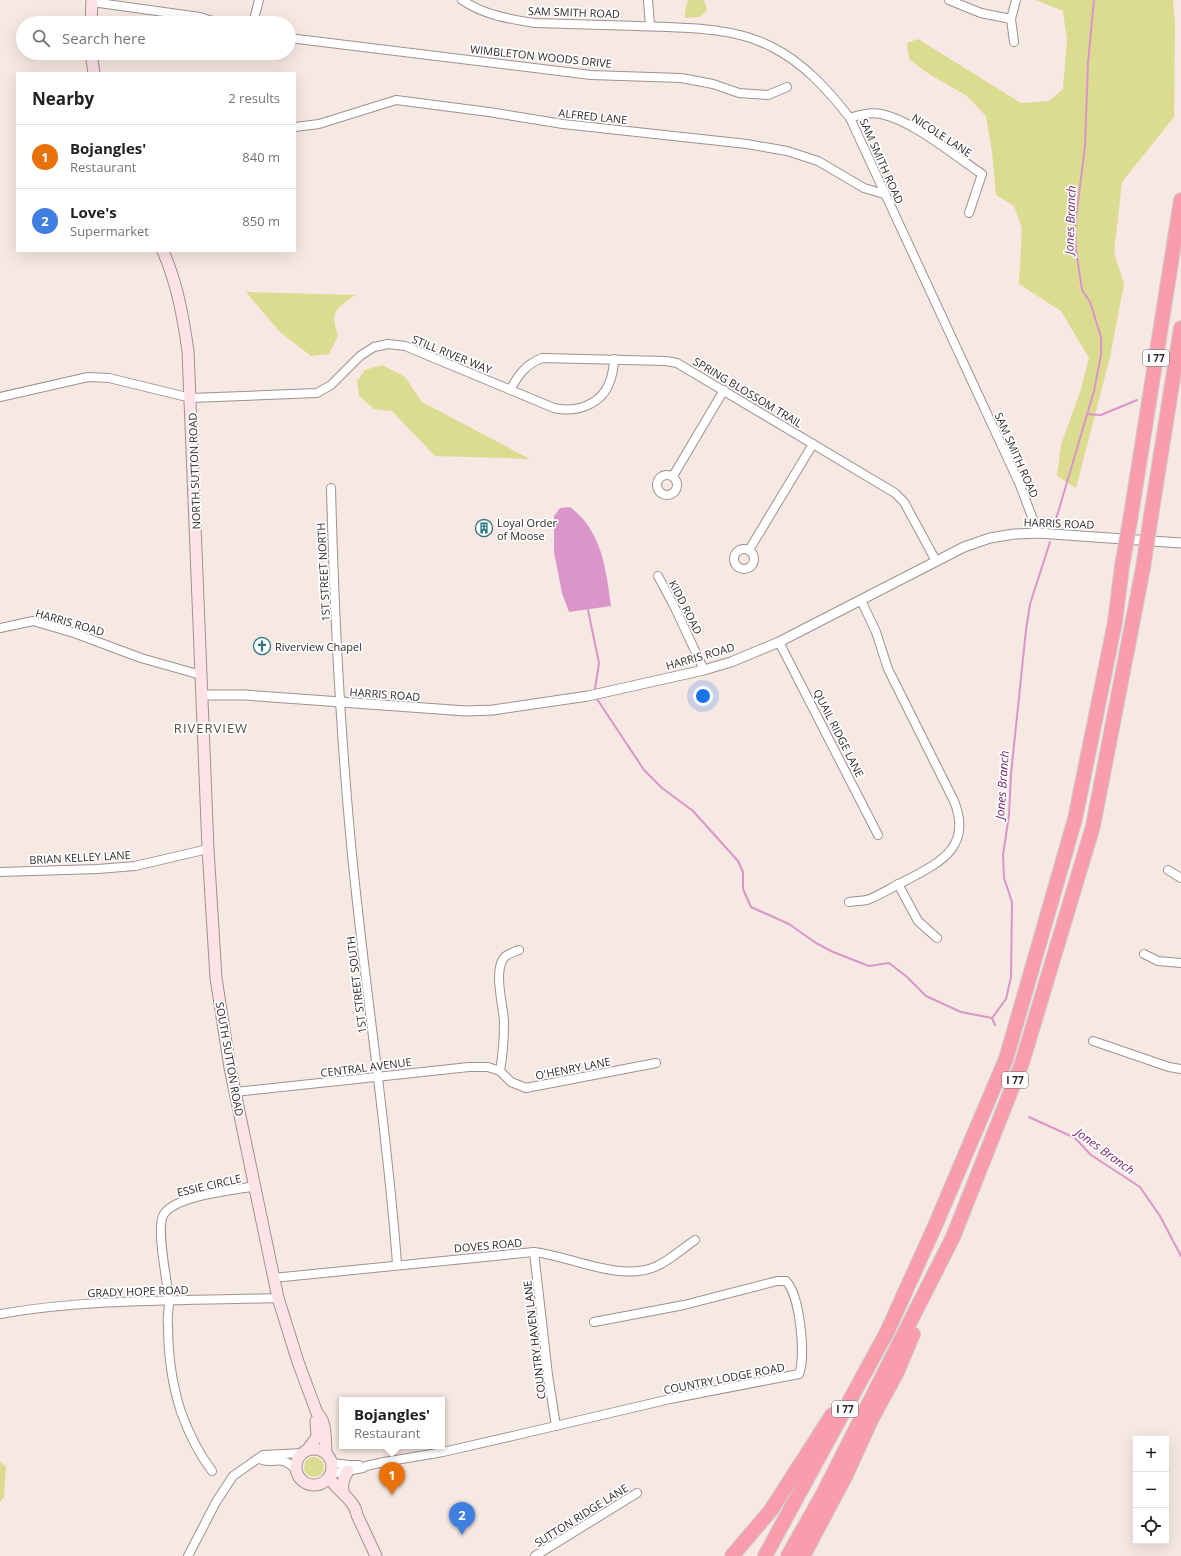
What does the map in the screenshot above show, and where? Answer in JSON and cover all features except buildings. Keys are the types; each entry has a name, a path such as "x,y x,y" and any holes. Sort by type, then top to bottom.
{"highway":[{"name":"I 77","path":"765,1556 887,1332 935,1226 1006,1059 1075,820 1115,622 1122,566 1181,200"},
{"name":"I 77","path":"788,1556 826,1487 953,1237 1022,1063 1093,826 1142,568 1181,328"},
{"path":"804,1556 845,1477 871,1420 897,1372 953,1237"},
{"path":"732,1556 771,1510 821,1434 851,1382 887,1332"}],"main road":[{"path":"91,16 92,1"},
{"path":"93,60 94,72"},
{"name":"NORTH SUTTON ROAD","path":"162,252 170,268 180,302 188,351 202,695"},
{"name":"SOUTH SUTTON ROAD","path":"202,695 208,849 216,978 235,1092 273,1278 298,1362 317,1413 321,1416 324,1422 326,1453"},
{"name":"SOUTH SUTTON ROAD","path":"305,1451 317,1437 315,1418 317,1413"},
{"path":"357,1515 352,1513 342,1500 331,1491 301,1480 295,1470 295,1463 305,1451 315,1448 326,1453 336,1488 344,1494 354,1506 376,1556"},
{"path":"318,1485 330,1471"},
{"path":"344,1494 342,1489 343,1479 348,1471"}],"street":[{"path":"255,16 259,0"},
{"name":"SAM SMITH ROAD","path":"462,0 488,13 512,20 535,23 699,28 734,34 772,47 804,68 829,92 850,118 1020,485 1038,533"},
{"path":"648,0 650,26"},
{"path":"949,0 981,14 1011,19"},
{"path":"1014,42 1011,19 1016,0"},
{"path":"92,1 193,16"},
{"name":"WIMBLETON WOODS DRIVE","path":"296,39 591,75 681,78 713,84 739,93 768,95 787,87"},
{"name":"ALFRED LANE","path":"296,127 319,124 396,100 490,112 563,124 747,144 787,151 818,161 864,188 884,194"},
{"name":"NICOLE LANE","path":"850,118 863,114 881,114 911,126 982,174 969,213"},
{"name":"STILL RIVER WAY","path":"0,397 77,378 98,377 191,398 317,393 331,385 360,356 374,347 388,344 405,346 554,408 566,410 582,408 594,402 605,391 610,381 615,360"},
{"name":"SPRING BLOSSOM TRAIL","path":"510,390 519,373 530,363 542,358 666,361 677,363 894,493 904,502 936,561"},
{"path":"673,476 724,390"},
{"path":"749,550 813,444"},
{"name":"1ST STREET NORTH","path":"331,488 340,703"},
{"name":"HARRIS ROAD","path":"202,695 246,695 466,711 493,710 588,696 704,670 731,662 779,642 964,547 990,538 1014,534 1038,533 1181,543"},
{"name":"KIDD ROAD","path":"658,576 676,610 704,670"},
{"path":"849,902 867,900 936,865 948,855 956,843 960,829 959,814 888,669 876,632 860,600"},
{"name":"HARRIS ROAD","path":"0,628 33,621 74,633 141,658 201,675"},
{"name":"QUAIL RIDGE LANE","path":"779,642 878,835"},
{"name":"1ST STREET SOUTH","path":"340,703 351,845 397,1264"},
{"name":"BRIAN KELLEY LANE","path":"0,872 98,869 135,866 208,849"},
{"path":"1168,870 1181,878"},
{"path":"898,884 918,921 937,938"},
{"path":"500,1071 504,1050 504,1020 500,972 503,959 510,953 519,950"},
{"path":"1144,954 1158,961 1181,963"},
{"path":"1093,1041 1168,1067 1181,1070"},
{"name":"O'HENRY LANE","path":"500,1071 511,1082 526,1088 656,1063"},
{"name":"CENTRAL AVENUE","path":"235,1092 469,1067 488,1067 500,1071"},
{"name":"ESSIE CIRCLE","path":"169,1301 160,1236 162,1215 173,1205 184,1201 255,1186"},
{"name":"DOVES ROAD","path":"273,1278 397,1264 534,1252 550,1254 608,1269 637,1271 657,1266 695,1240"},
{"name":"COUNTRY HAVEN LANE","path":"534,1252 548,1375 556,1426"},
{"name":"COUNTRY LODGE ROAD","path":"330,1471 443,1452 670,1399 799,1374 802,1366 803,1354 796,1301 791,1286 786,1281 777,1281 684,1305 594,1322"},
{"name":"GRADY HOPE ROAD","path":"0,1314 58,1306 109,1302 278,1298"},
{"path":"169,1301 169,1349 180,1406 205,1462 212,1471"},
{"path":"188,1556 225,1486 240,1470 260,1459 263,1455 305,1451"},
{"path":"260,1459 264,1461 282,1460 288,1462 295,1470"},
{"name":"COUNTRY LODGE ROAD","path":"330,1471 348,1471 366,1466"},
{"name":"SUTTON RIDGE LANE","path":"535,1556 638,1493"}],"green space":[{"path":"688,0 704,0 707,10 700,17 685,18"},
{"path":"1036,0 1173,0 1175,24 1174,117 1122,182 1114,252 1124,284 1110,357 1076,488 1057,476 1061,445 1081,389 1089,358 1061,311 1019,284 1022,228 1014,206 996,195 992,152 986,116 967,96 929,74 909,59 907,43 918,39 1021,103 1049,101 1063,89 1067,40 1063,11"},
{"path":"246,292 355,295 343,304 336,312 334,321 338,336 329,354 311,356 280,332"},
{"path":"382,365 405,377 422,402 530,459 435,456 392,411 374,409 359,396 357,381 365,370"},
{"path":"314,1457 321,1460 324,1467 321,1474 314,1477 307,1474 304,1467 307,1460"},
{"path":"0,1462 6,1466 4,1497 0,1502"}],"shaded area":[{"path":"570,507 581,517 596,539 601,552 607,578 611,606 569,612 562,593 554,552 554,516 560,508"}],"waterway":[{"name":"Jones Branch","path":"1054,526 1094,391 1101,355 1101,337 1090,302 1082,290 1076,250 1075,227 1085,146 1088,63 1094,0"},
{"path":"1087,414 1101,415 1137,400"},
{"name":"Jones Branch","path":"992,1018 1006,999 1011,977 1012,902 1004,878 1003,855 1009,815 1011,774 1026,630 1030,604 1050,542"},
{"path":"588,610 599,663 595,689"},
{"path":"597,699 644,770 662,788 693,811 738,861 743,872 743,889 751,907 789,924 816,943 833,952 869,966 889,963 907,977 926,996 961,1012 992,1018"},
{"name":"Jones Branch","path":"992,1018 995,1025"},
{"name":"Jones Branch","path":"1029,1117 1075,1138 1091,1155 1140,1187 1160,1216 1181,1256"}],"place":[{"name":"Loyal Order of Moose","path":"484,528"},
{"name":"Riverview Chapel","path":"262,646"},
{"name":"Bojangles'","path":"392,1495"},
{"name":"Love's","path":"462,1535"}],"district":[{"name":"RIVERVIEW","path":"211,728"}]}
